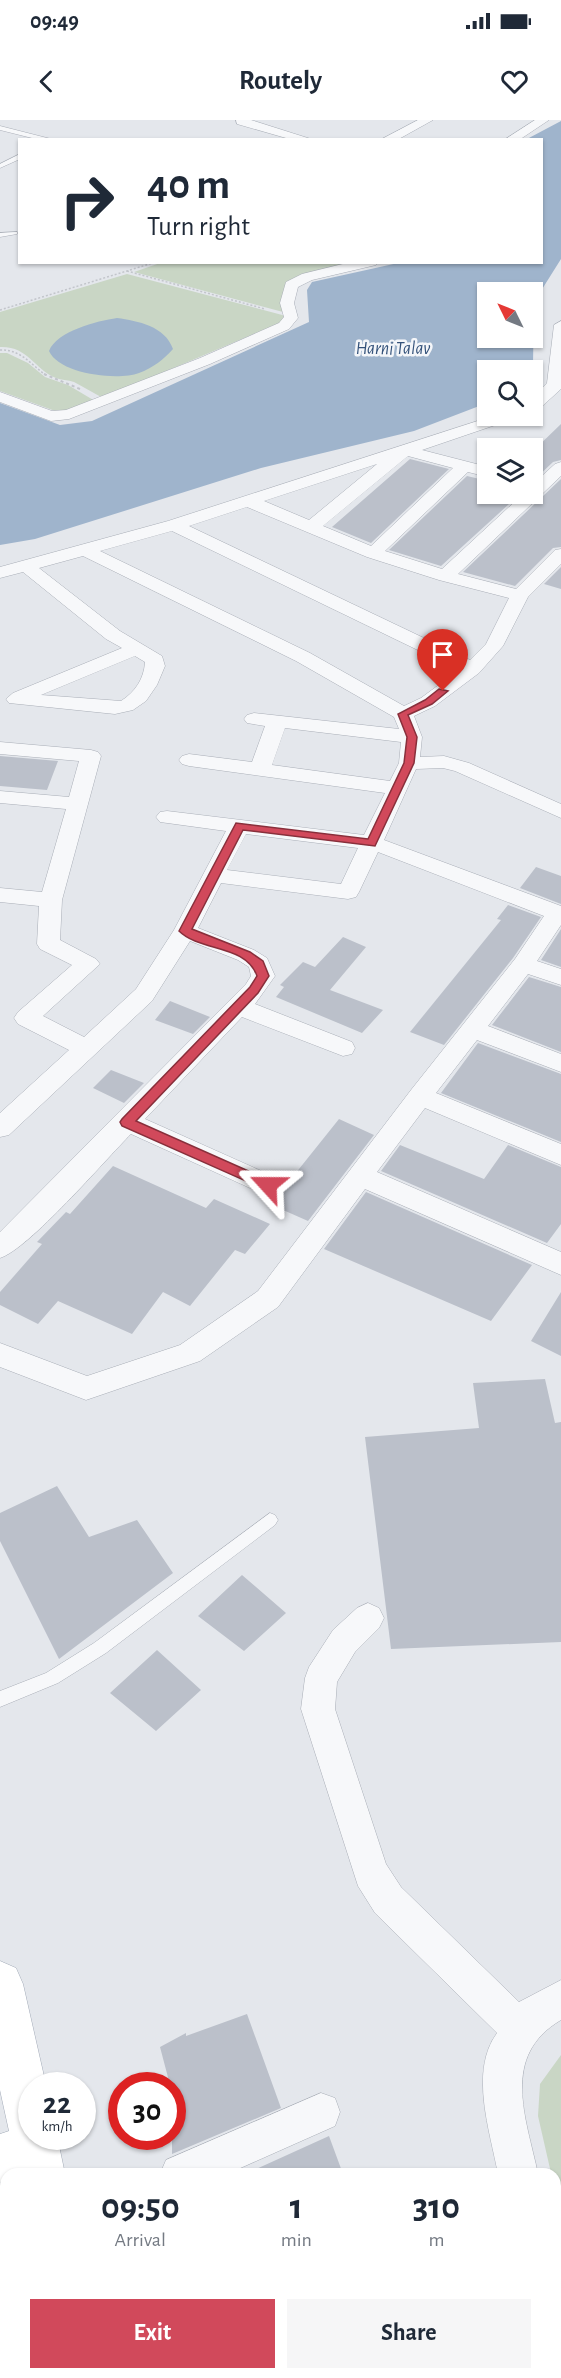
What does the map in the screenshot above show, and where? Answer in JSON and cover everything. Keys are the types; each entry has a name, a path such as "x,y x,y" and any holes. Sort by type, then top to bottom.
{"main road":[{"path":"0,1984 18,2090"}],"street":[{"path":"390,138 427,120"},
{"path":"513,138 543,120"},
{"path":"239,122 300,138"},
{"path":"0,397 51,416 69,414 205,361 284,326 290,315 287,303 291,285 307,277 362,264"},
{"path":"543,397 558,384 561,325"},
{"path":"0,573 87,551 174,525 477,426"},
{"path":"405,450 477,469"},
{"path":"311,528 405,450"},
{"path":"373,553 465,466"},
{"path":"445,576 561,466"},
{"path":"248,501 373,553 445,576 520,595"},
{"path":"174,525 472,669"},
{"path":"87,551 303,657 403,714 412,737 409,763 348,892 214,875"},
{"path":"403,714 428,702 472,669 494,646 520,595 561,554"},
{"path":"8,702 115,708 127,706 138,699 156,669 155,660 113,635 27,567"},
{"path":"8,702 138,648"},
{"path":"254,719 412,737"},
{"path":"260,770 278,722"},
{"path":"0,748 91,756 51,900 48,944 88,964 26,1018 87,1049"},
{"path":"189,760 397,788"},
{"path":"409,763 444,762 462,767 561,812"},
{"path":"0,797 77,804"},
{"path":"0,1355 87,1388 190,1353 268,1299 420,1095 523,964 558,913 372,843 167,817"},
{"path":"0,1128 144,995 185,931 239,826"},
{"path":"0,895 51,900"},
{"path":"0,1248 28,1224 127,1122 254,990 263,976 259,963 246,955 185,931"},
{"path":"523,964 561,977"},
{"path":"238,1006 343,1048"},
{"path":"473,1029 561,1063"},
{"path":"420,1095 561,1155"},
{"path":"127,1122 268,1185"},
{"path":"360,1176 561,1264"},
{"path":"368,1618 344,1641 321,1678 318,1709 371,1873 388,1900 522,2031"},
{"path":"517,2168 501,2091 507,2051 532,2016 561,2000"},
{"path":"194,2168 321,2112"}],"lane":[{"path":"0,128 41,138"},
{"path":"0,156 17,158"},
{"path":"0,166 17,158"},
{"path":"0,235 15,233"},
{"path":"0,1699 52,1678 100,1648 270,1520"}],"path":[{"path":"0,310 150,264"},
{"path":"127,271 290,315"},
{"path":"0,350 12,350 34,363 49,377 71,384 101,401"}],"green space":[{"path":"157,264 354,264 302,275 283,312 134,272"},
{"path":"127,274 286,316 282,322 103,398 74,382 58,379 48,374 17,350 0,347 0,312"},
{"path":"0,353 7,353 28,363 45,377 68,385 95,401 65,412 58,412 0,391"},
{"path":"561,2055 561,2168 550,2168 538,2116 540,2084"}],"water":[{"name":"Harni Talav","path":"561,121 561,259 543,288 543,282 477,282 477,348 533,348 533,360 477,360 477,407 414,431 261,468 35,539 0,545 0,403 60,425 92,421 309,322 307,290 312,282 393,264 543,264 543,138 529,138"},
{"path":"117,318 150,326 164,335 173,349 158,363 144,371 117,376 103,376 76,370 55,359 49,351 60,338 78,328"}],"building":[{"path":"561,424 561,460 553,462 543,472 543,441"},
{"path":"410,459 449,469 371,543 332,527"},
{"path":"467,476 477,478 477,504 509,504 441,566 389,550"},
{"path":"561,479 561,547 553,548 515,586 463,572 535,504 543,504 543,496"},
{"path":"561,567 561,589 544,584"},
{"path":"0,756 58,761 47,790 0,786"},
{"path":"536,867 561,876 561,904 520,888"},
{"path":"508,905 541,917 513,958 444,1045 410,1032 501,920 497,919"},
{"path":"561,929 561,967 541,960"},
{"path":"343,937 366,947 330,990 383,1010 362,1033 276,997 284,987 280,985 303,962 315,967"},
{"path":"529,977 561,987 561,1052 492,1025"},
{"path":"170,1001 210,1017 193,1034 155,1020"},
{"path":"478,1043 561,1074 561,1142 441,1093"},
{"path":"111,1070 144,1083 124,1103 93,1088"},
{"path":"339,1119 374,1135 308,1221 274,1206 299,1169"},
{"path":"400,1145 484,1179 508,1145 561,1167 561,1224 547,1243 381,1171"},
{"path":"113,1166 206,1208 214,1199 270,1224 245,1254 235,1250 190,1306 163,1292 132,1334 58,1301 38,1324 0,1305 0,1292 42,1244 37,1242 66,1212 70,1214"},
{"path":"366,1192 532,1265 491,1321 324,1249"},
{"path":"561,1292 561,1356 531,1341"},
{"path":"545,1379 555,1423 561,1422 561,1642 391,1649 365,1437 479,1428 473,1383"},
{"path":"57,1486 89,1537 137,1520 173,1573 59,1659 0,1541 0,1513"},
{"path":"242,1575 286,1613 244,1651 198,1616"},
{"path":"157,1650 201,1690 156,1731 110,1693"},
{"path":"247,2014 281,2108 186,2148 186,2072 167,2072 160,2047 186,2033 186,2036"},
{"path":"329,2136 341,2168 258,2168"}],"route":[{"path":"268,1185 127,1122 254,990 263,976 259,963 246,955 185,931 239,826 372,843 409,763 412,737 403,714 428,702 443,691"}]}
